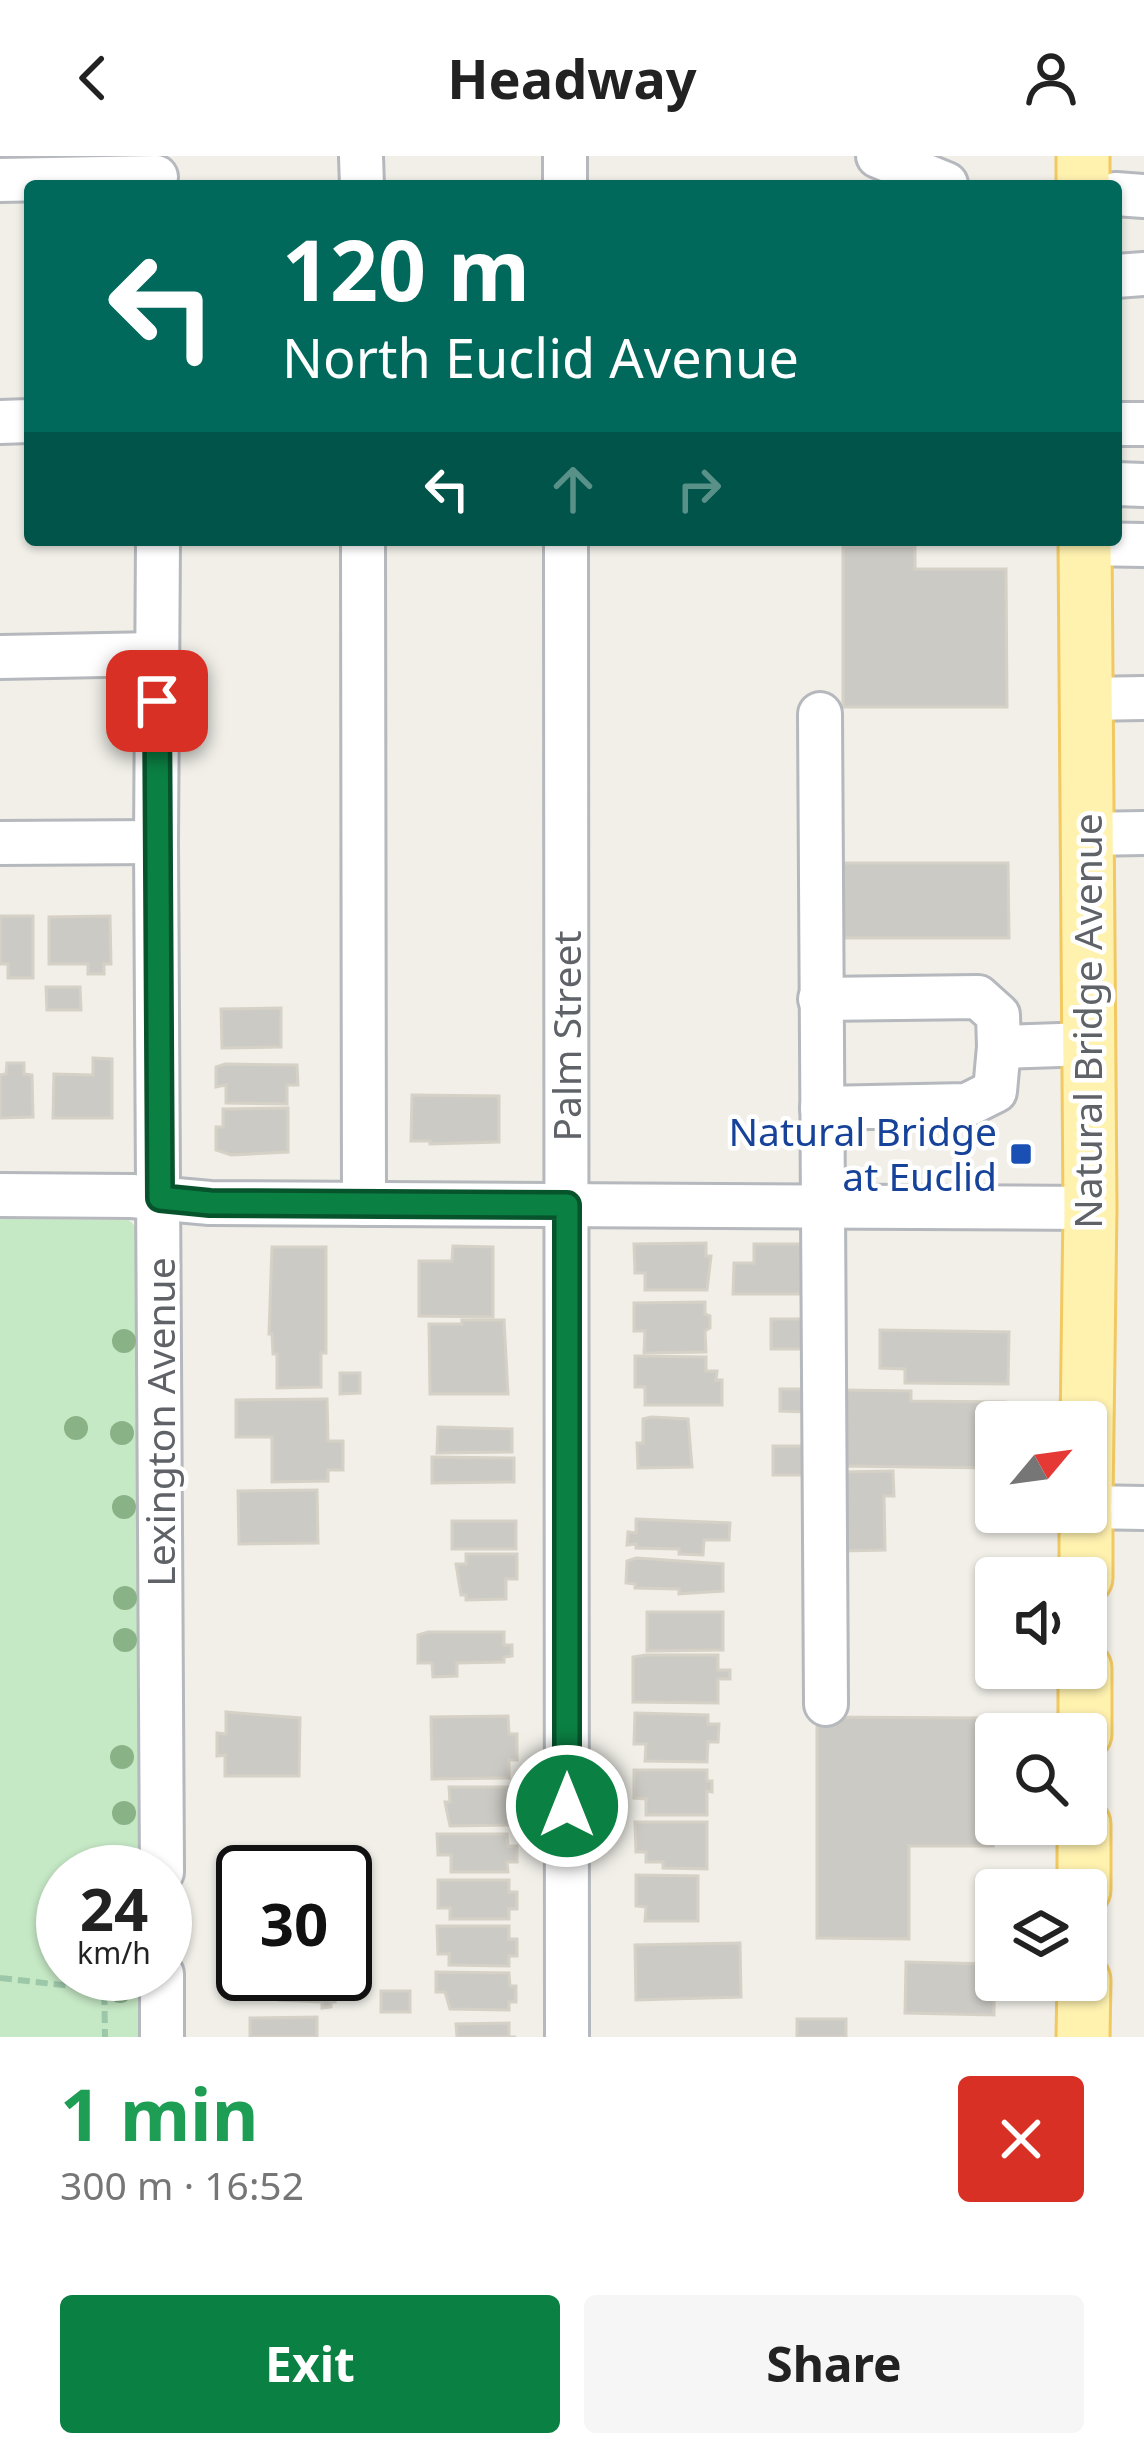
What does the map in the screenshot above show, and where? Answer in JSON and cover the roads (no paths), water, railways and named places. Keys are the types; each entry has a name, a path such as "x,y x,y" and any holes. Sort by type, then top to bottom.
{"main road":[{"name":"Natural Bridge Avenue","path":"1085,546 1087,1401"},
{"path":"1083,2037 1084,2001"}],"street":[{"path":"878,156 956,175"},
{"path":"0,180 155,173"},
{"name":"Lexington Avenue","path":"158,546 162,1845"},
{"path":"363,546 364,1204"},
{"name":"Palm Street","path":"566,546 567,2037"},
{"path":"0,657 158,654"},
{"path":"1086,699 1144,698"},
{"path":"820,714 826,1704"},
{"path":"1087,834 1144,833"},
{"path":"0,842 156,842"},
{"path":"820,999 978,997 998,1015 999,1047 994,1091 967,1106 822,1108"},
{"path":"999,1047 1089,1044"},
{"path":"0,1195 210,1203 1090,1208"},
{"path":"1107,1507 1144,1508"},
{"path":"162,2001 162,2037"}],"place":[{"name":"Natural Bridge at Euclid","path":"1021,1154"}]}
